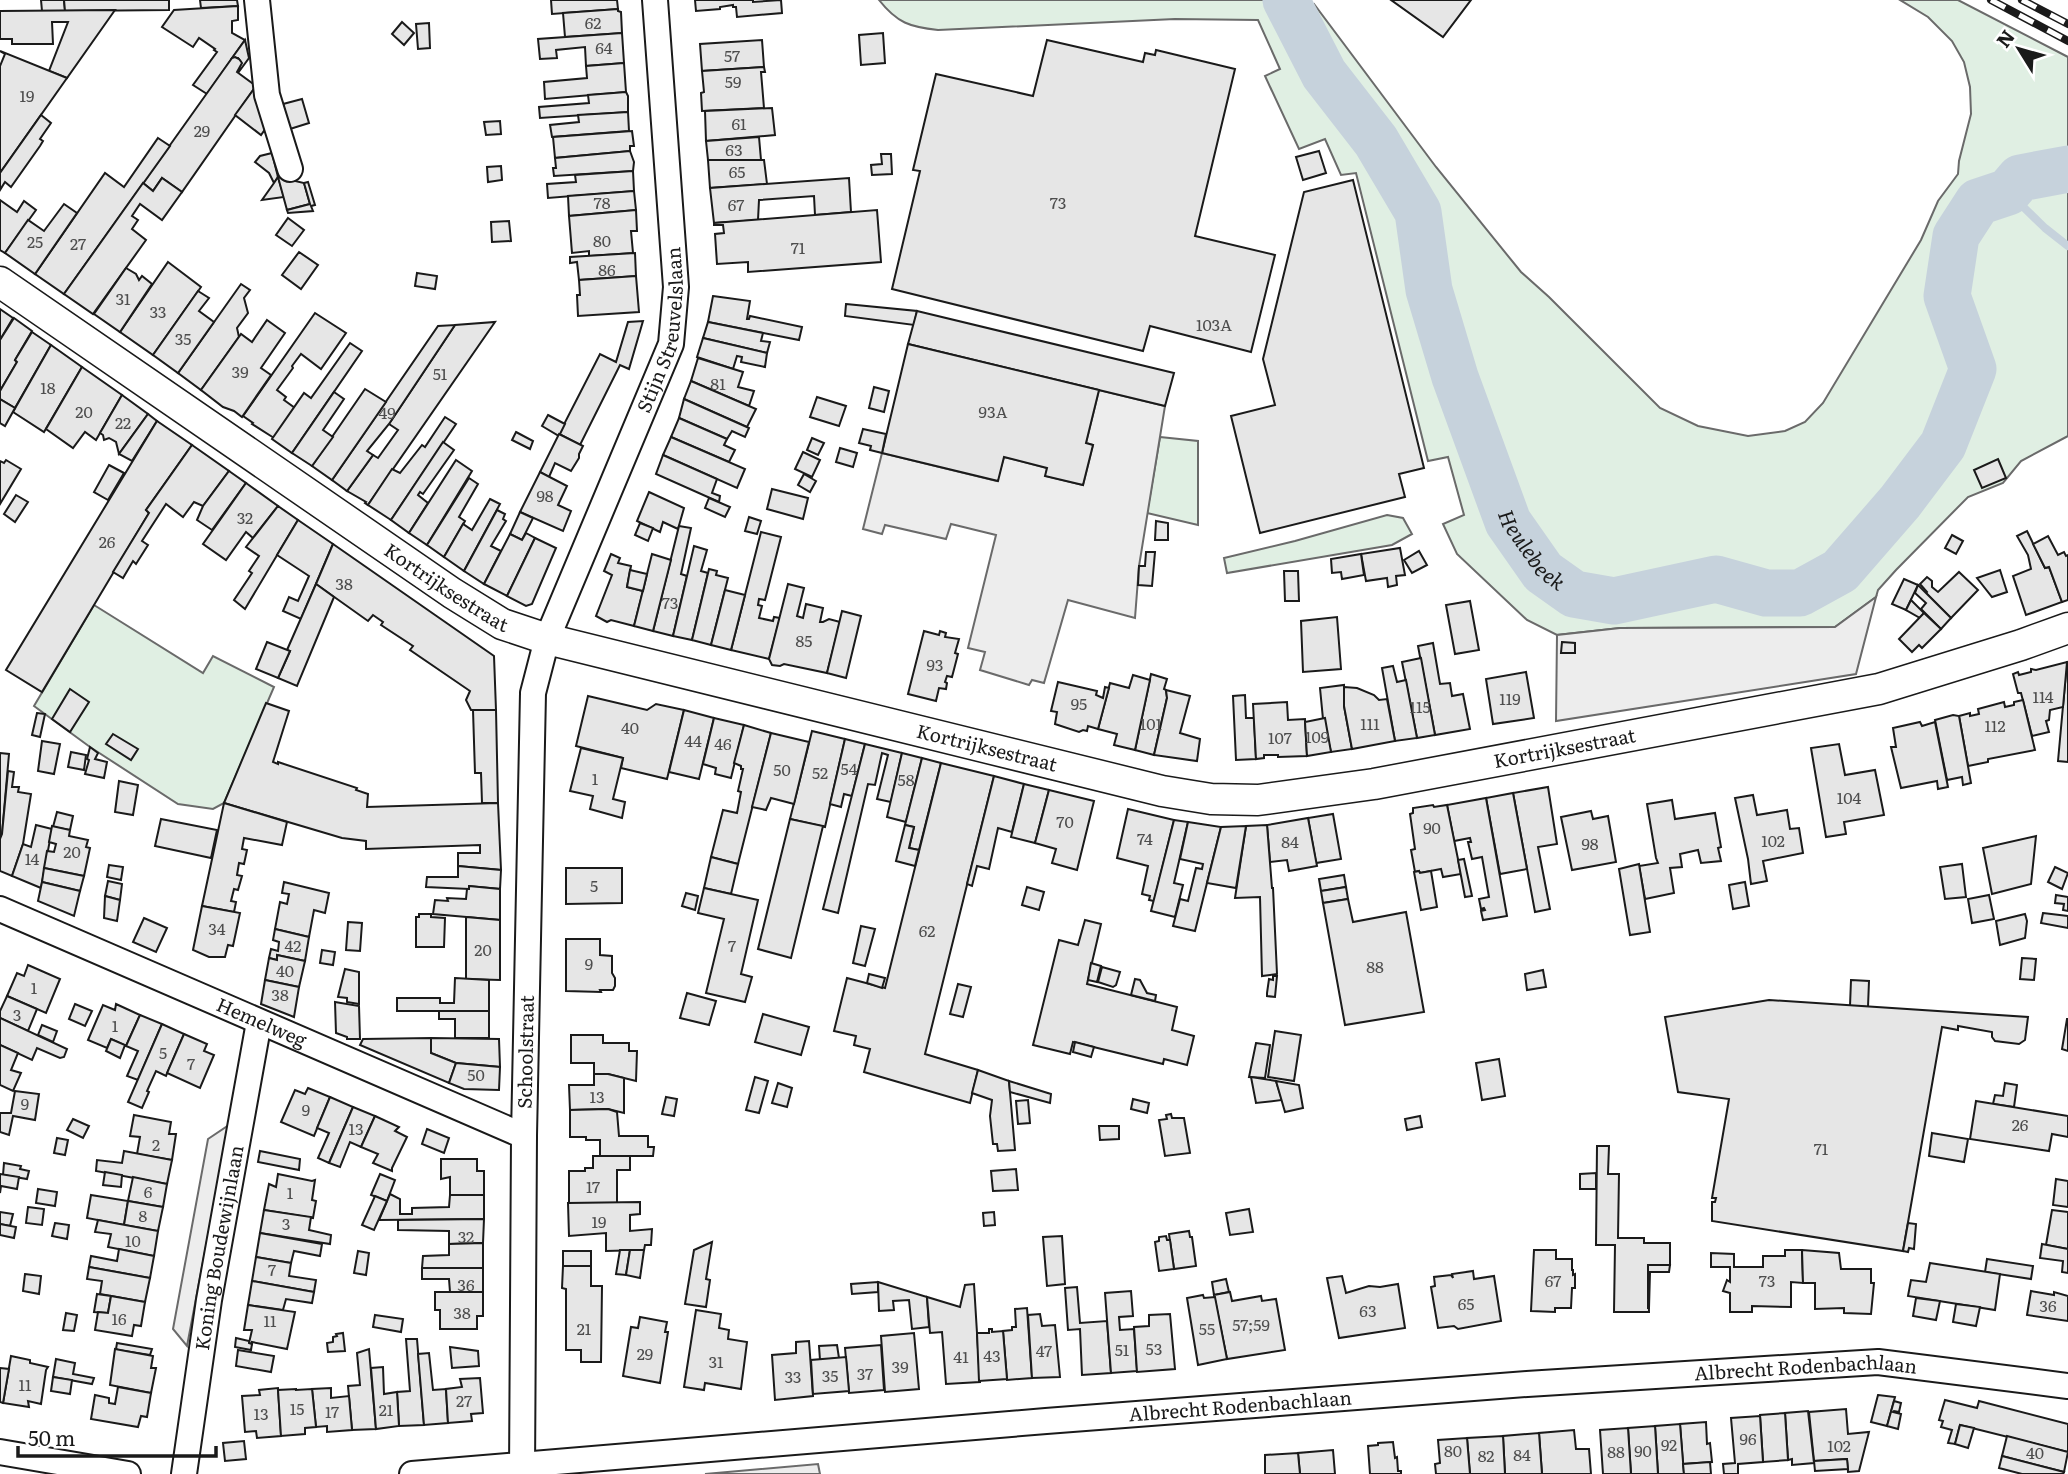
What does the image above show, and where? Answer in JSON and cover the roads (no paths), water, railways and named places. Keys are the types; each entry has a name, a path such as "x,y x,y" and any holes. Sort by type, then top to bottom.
{"street":[{"path":"257,0 267,95 290,169"},
{"name":"Stijn Streuvelslaan","path":"547,639 671,344 676,287 655,0"},
{"name":"Kortrijksestraat","path":"0,282 452,593 502,624 547,639 1162,791 1211,799 1258,800 1374,784 1879,689 2068,628"},
{"name":"Schoolstraat","path":"522,1470 524,1136 533,693 547,639"},
{"name":"Hemelweg","path":"2,915 524,1136"},
{"name":"Koning Boudewijnlaan","path":"184,1474 209,1300 259,1022"},
{"name":"Albrecht Rodenbachlaan","path":"412,1474 522,1470 1169,1411 1527,1384 1878,1362 2068,1386"},
{"path":"0,1452 128,1474"}],"waterway":[{"name":"Heulebeek","path":"1286,0 1324,74 1376,141 1418,212 1429,290 1455,377 1508,522 1543,572 1574,594 1614,601 1716,579 1766,593 1800,593 1840,571 1900,502 1943,445 1973,369 1947,296 1956,236 1978,202 2008,192 2020,178 2068,169"},
{"path":"2008,192 2068,246"}],"railway":[{"path":"1991,0 2068,41"},
{"path":"2022,0 2068,24"}]}
